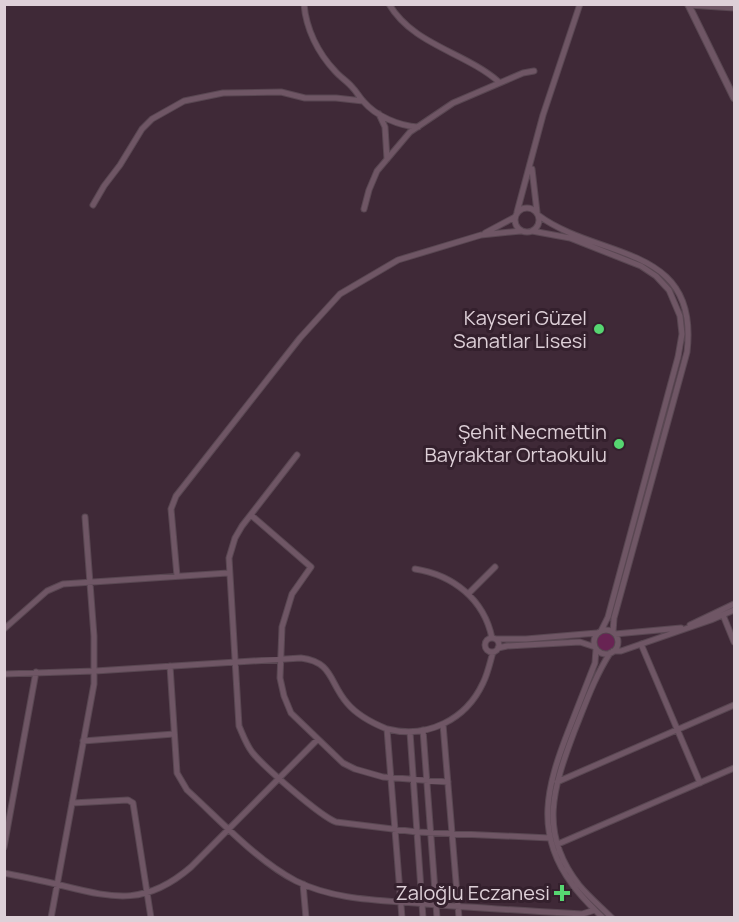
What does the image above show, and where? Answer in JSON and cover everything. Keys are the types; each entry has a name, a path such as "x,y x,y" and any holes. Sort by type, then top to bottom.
{"street":[{"path":"304,4 309,28 322,55 337,74 378,113 400,124 418,127"},
{"path":"389,4 394,12 419,36 477,65 499,82"},
{"path":"521,231 516,225 516,214 548,97 580,4"},
{"path":"688,5 735,8"},
{"path":"688,5 735,98"},
{"path":"364,209 374,177 410,132 447,106 523,72 534,71"},
{"path":"93,205 141,129 152,119 184,101 223,93 281,92 305,98 363,101"},
{"path":"378,113 385,127 387,159"},
{"path":"532,231 538,225 532,174 534,151"},
{"path":"481,235 527,207 565,231 636,257 652,266 668,279 677,291 687,319 687,352 614,618 614,633 618,642 593,684 557,782 553,815 558,844 566,865 578,884 612,918"},
{"path":"177,576 171,509 176,496 307,331 340,294 398,260 481,235 521,231 570,238 630,261 647,269 661,280 672,294 678,309 681,322 680,349 608,617 594,641 595,663 551,779 547,807 550,838 556,857 567,878 603,918"},
{"path":"297,456 237,532 232,545 228,573 239,726 254,754 333,820 417,832 550,838"},
{"path":"250,515 311,567 295,589 282,627 281,684 288,708 295,718 349,766 367,774 448,782"},
{"path":"51,918 94,671 95,647 85,517"},
{"path":"468,594 495,567"},
{"path":"4,674 305,658 321,664 328,670 336,689 349,705 371,722 387,729 410,732 423,730 443,724 464,710 476,697 499,644 484,614 468,594 443,577 415,569"},
{"path":"4,629 47,591 67,583 228,573"},
{"path":"735,604 722,613 621,651 603,653 580,642 507,646 487,651 484,645 486,640 494,638 526,639 606,630 614,633 679,628 722,613 735,610"},
{"path":"722,613 734,638"},
{"path":"641,644 700,783"},
{"path":"170,666 177,773 180,782 267,862 303,884 338,895 400,902 582,914 595,910"},
{"path":"4,847 36,672"},
{"path":"557,782 735,705"},
{"path":"443,724 459,918"},
{"path":"387,729 402,918"},
{"path":"423,730 437,918"},
{"path":"410,732 423,918"},
{"path":"83,741 174,734"},
{"path":"4,873 115,897 147,893 186,872 318,739"},
{"path":"558,844 735,768"},
{"path":"72,803 128,800 133,803 152,918"},
{"path":"303,884 306,918"}],"shaded area":[{"path":"606,633 612,636 615,642 612,648 606,651 600,648 597,642 600,636"}],"place":[{"name":"Kayseri Güzel Sanatlar Lisesi","path":"599,329"},
{"name":"Şehit Necmettin Bayraktar Ortaokulu","path":"619,444"},
{"name":"Zaloğlu Eczanesi","path":"562,893"}]}
